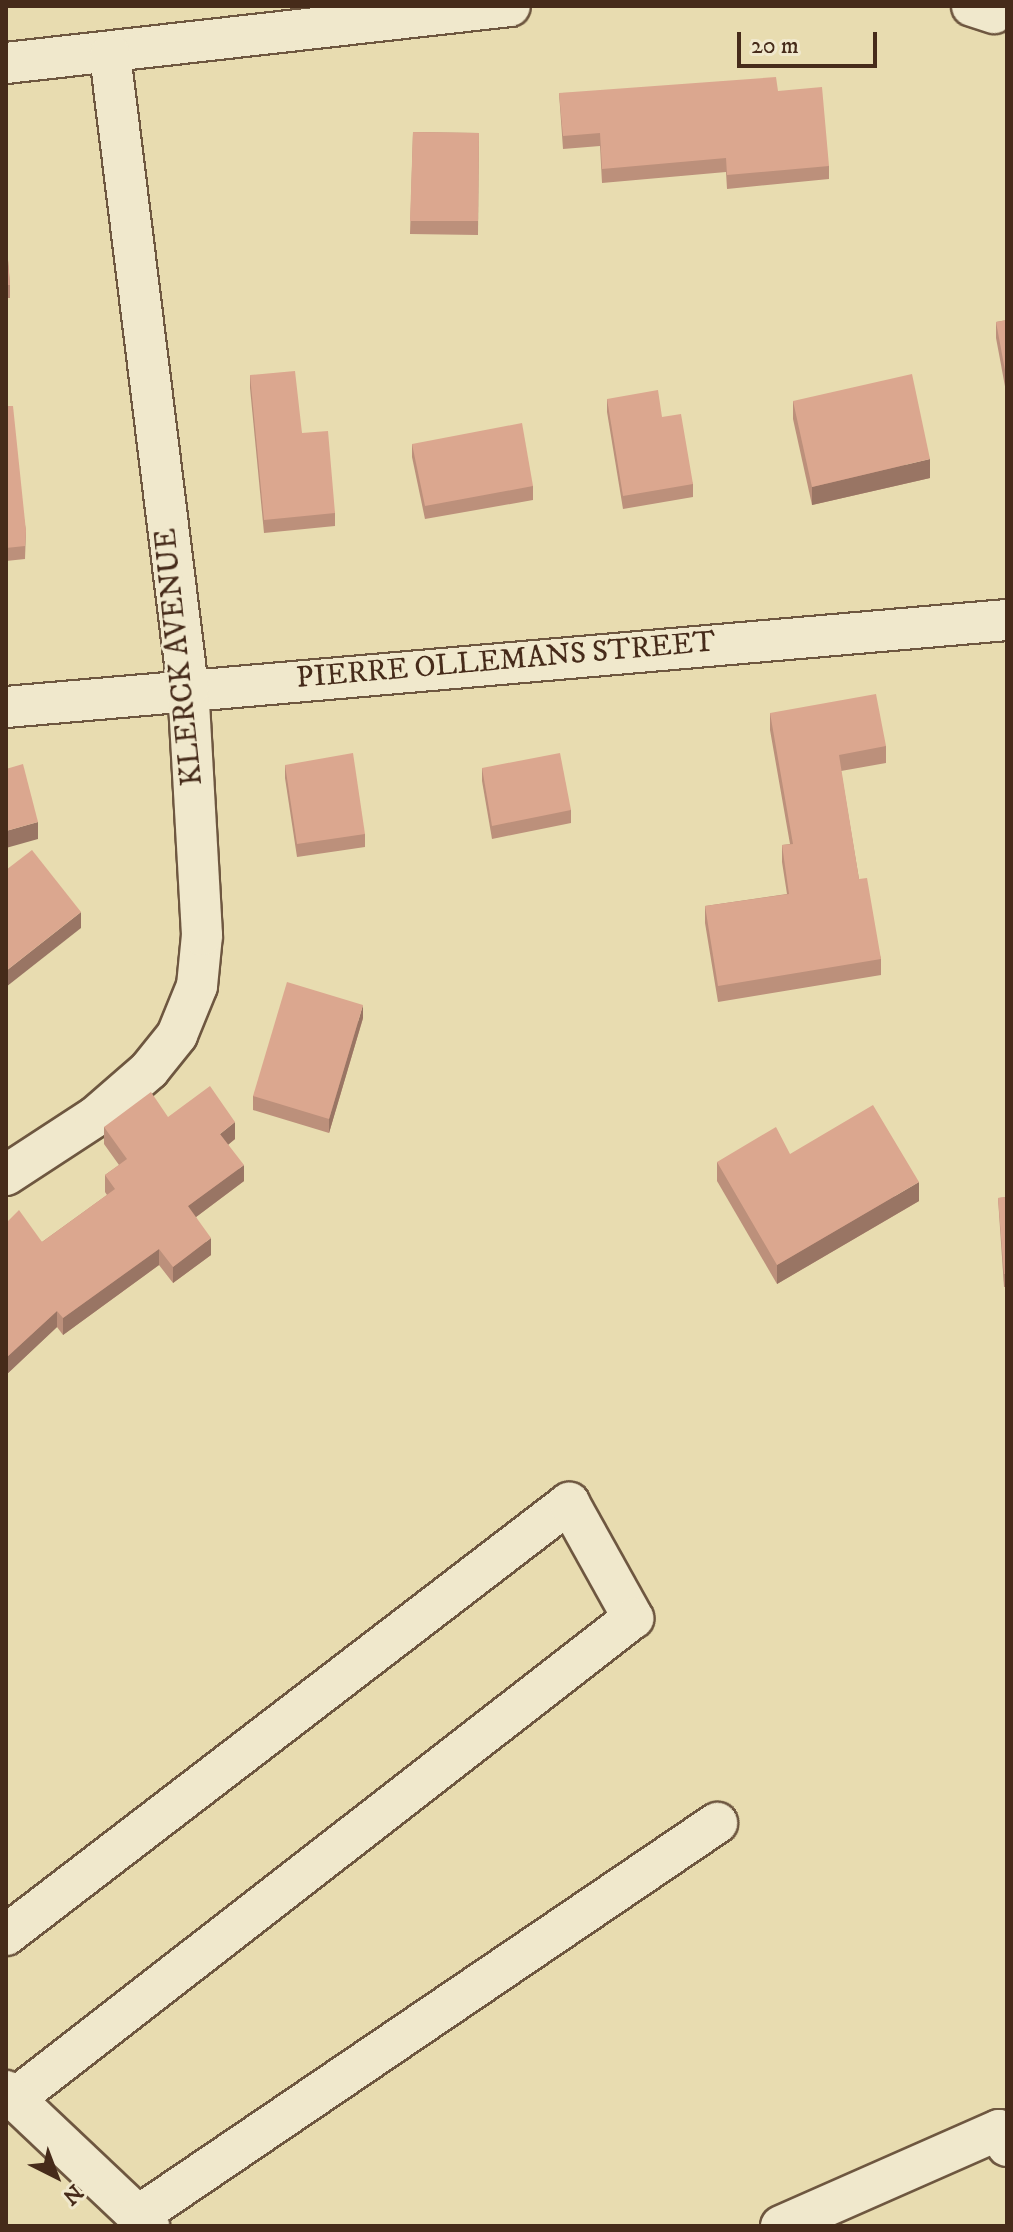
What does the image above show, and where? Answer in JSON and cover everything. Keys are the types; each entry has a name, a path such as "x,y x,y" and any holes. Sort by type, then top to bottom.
{"street":[{"path":"6,63 110,55 510,6"},
{"name":"KLERCK AVENUE","path":"6,1175 95,1117 149,1070 177,1035 197,986 202,935 188,688 110,55"},
{"name":"PIERRE OLLEMANS STREET","path":"6,707 188,688 1007,620"},
{"path":"6,1935 569,1503 633,1618 10,2095 144,2221 717,1823"},
{"path":"781,2226 999,2130 1007,2146"}],"building":[{"path":"776,77 778,91 822,87 829,166 727,175 726,158 602,169 600,133 563,136 559,93"},
{"path":"413,132 479,133 478,221 410,221"},
{"path":"6,235 10,285 6,285"},
{"path":"1007,320 1007,381 996,322"},
{"path":"295,371 302,433 328,431 335,513 264,520 250,375"},
{"path":"912,374 930,459 812,487 793,401"},
{"path":"658,390 662,417 681,414 693,484 623,496 607,399"},
{"path":"6,406 13,406 26,531 25,546 6,548"},
{"path":"522,423 533,486 425,506 412,444"},
{"path":"876,694 886,746 839,755 859,879 867,878 881,959 718,986 705,906 789,894 782,845 793,844 770,713"},
{"path":"353,753 365,834 297,844 285,765"},
{"path":"560,753 571,810 492,826 482,768"},
{"path":"23,764 38,822 6,831 6,769"},
{"path":"32,850 81,912 6,971 6,870"},
{"path":"287,982 363,1005 329,1119 253,1096"},
{"path":"210,1086 235,1122 220,1134 244,1165 188,1206 211,1238 173,1267 159,1249 63,1318 57,1311 6,1358 6,1223 19,1210 42,1242 115,1189 105,1175 127,1159 104,1127 151,1092 168,1117"},
{"path":"873,1105 919,1182 777,1265 717,1162 776,1127 790,1154"},
{"path":"1007,1197 1007,1274 1004,1274 998,1198"}]}
